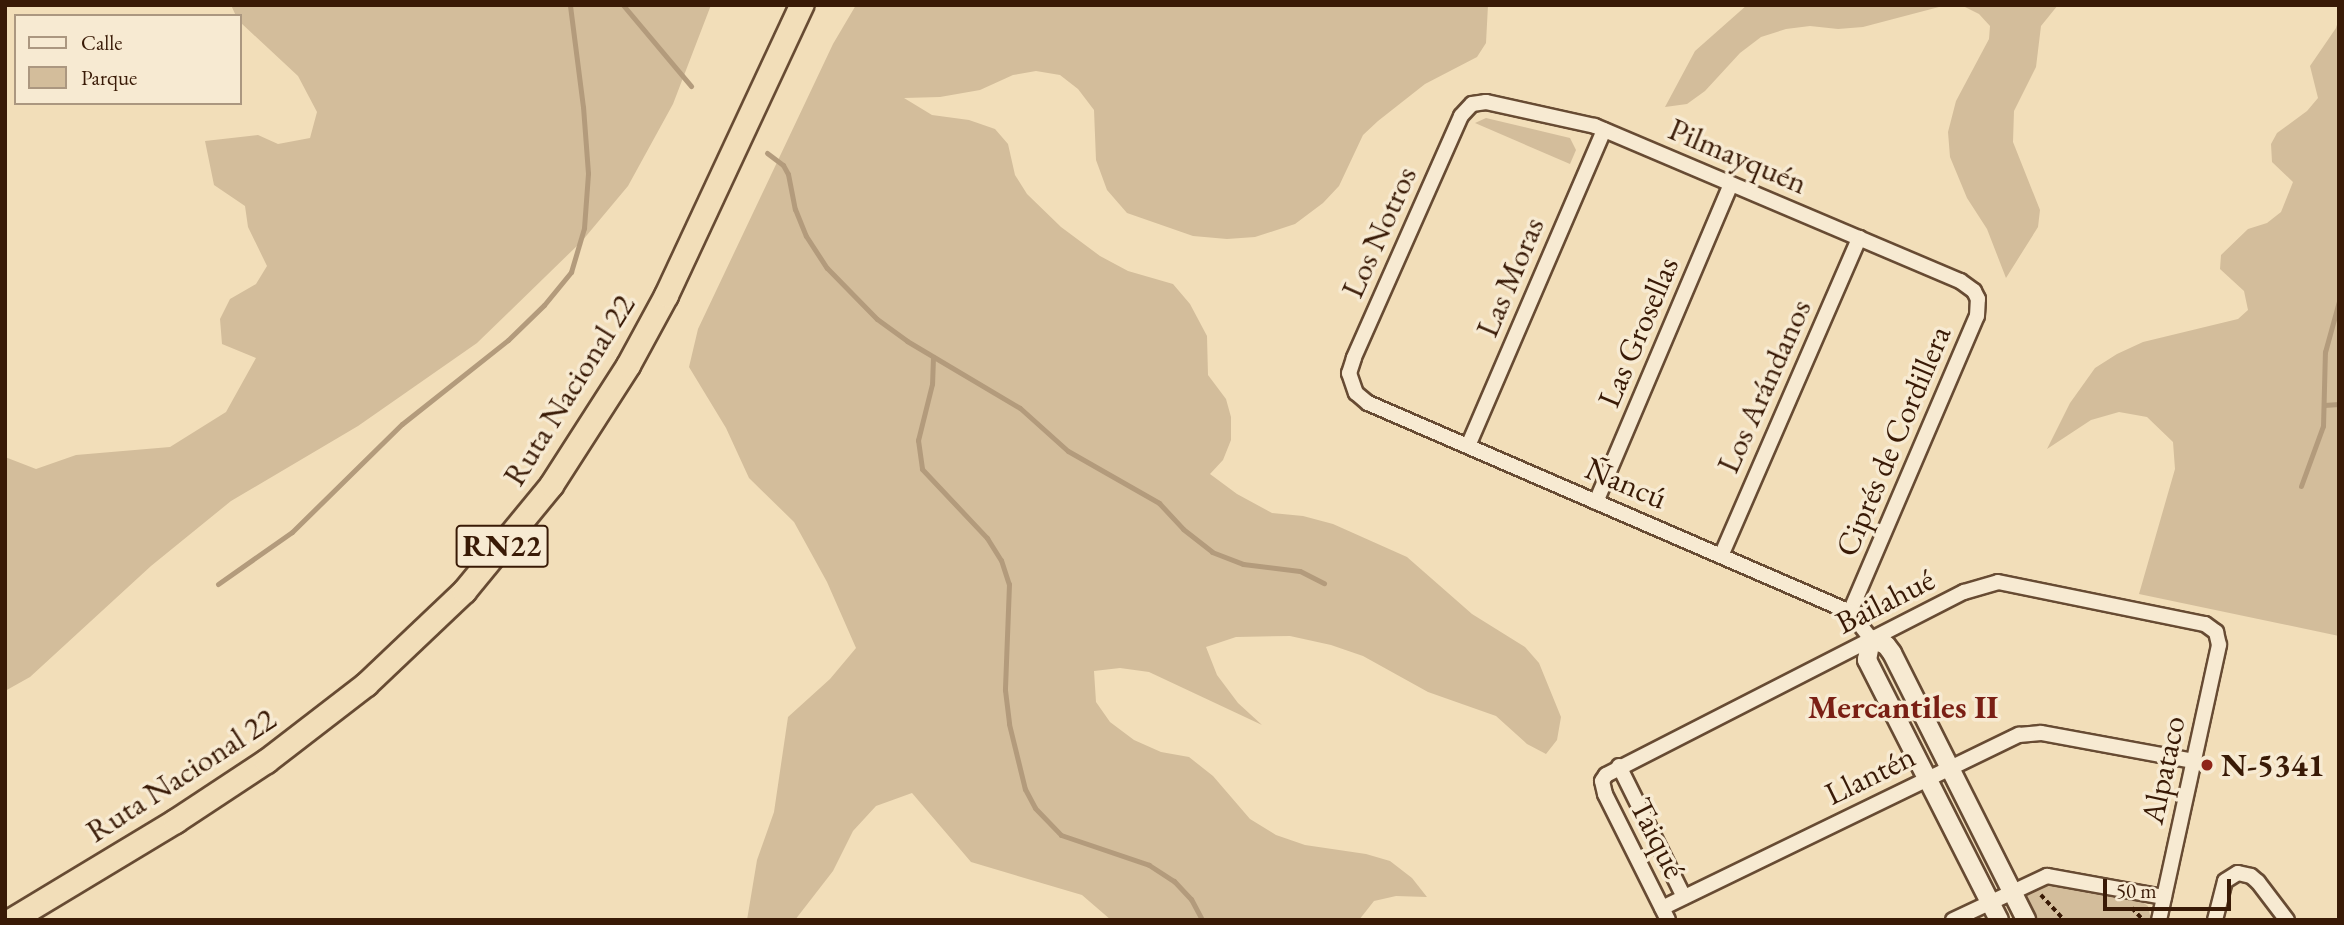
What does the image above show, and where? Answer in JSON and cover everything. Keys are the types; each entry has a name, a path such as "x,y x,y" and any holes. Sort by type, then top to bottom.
{"highway":[{"name":"Ruta Nacional 22","path":"11,920 175,821 266,761 366,684 464,591 551,485 628,365 666,295 801,5"}],"street":[{"name":"Pilmayquén","path":"1472,104 1486,102 1572,119 1604,130 1960,281 1974,291"},
{"name":"Los Notros","path":"1352,387 1349,373 1354,358 1461,116 1472,104"},
{"name":"Las Moras","path":"1468,446 1604,130"},
{"name":"Las Grosellas","path":"1595,502 1731,184"},
{"name":"Los Arándanos","path":"1721,556 1859,239"},
{"name":"Ciprés de Cordillera","path":"1850,612 1977,316 1978,299 1974,291"},
{"name":"Ñancú","path":"1352,387 1368,403 1850,612 1871,639 1886,645 1892,653 2026,920"},
{"name":"Bailahué","path":"1602,781 1609,772 1619,766 1965,592 1992,582 2205,624 2216,632"},
{"name":"Alpataco","path":"2159,920 2219,645 2216,632"},
{"path":"1871,639 1867,660 1999,920"},
{"name":"Llantén","path":"1665,914 1684,897 2012,737 2034,733 2193,761"},
{"name":"Taiqué","path":"1619,766 1684,897"},
{"name":"Taiqué","path":"1602,781 1605,794 1665,914"},
{"path":"2215,920 2225,881 2238,873 2251,876 2258,882 2287,920"},
{"path":"1953,920 2047,876 2164,897"}],"path":[{"path":"2037,901 2040,891 2064,920"}],"green space":[{"path":"231,5 711,5 673,104 628,186 582,241 477,343 358,426 231,501 151,566 30,677 5,691 5,457 36,469 76,455 170,447 226,412 256,358 222,344 220,319 230,299 256,284 267,266 248,227 245,206 214,185 205,141 258,135 278,144 310,138 317,112 298,76 242,24 242,14 235,14"},
{"path":"856,5 1488,5 1486,43 1477,57 1425,84 1363,135 1339,186 1323,203 1295,224 1255,237 1227,239 1193,236 1127,213 1107,190 1096,160 1094,110 1078,89 1060,75 1036,71 1013,75 980,90 940,97 904,98 932,115 969,120 995,129 1008,144 1015,175 1027,194 1061,227 1100,256 1128,271 1173,284 1190,304 1207,336 1208,375 1226,399 1231,417 1231,440 1223,460 1210,474 1237,494 1272,513 1303,516 1333,524 1407,557 1472,614 1525,647 1539,663 1561,717 1557,740 1546,754 1527,744 1496,716 1428,692 1363,656 1331,645 1290,636 1236,637 1206,647 1217,675 1238,703 1262,725 1149,672 1120,668 1094,671 1096,702 1110,722 1134,740 1161,752 1189,757 1213,776 1250,819 1276,835 1305,845 1366,854 1390,861 1412,878 1427,897 1396,896 1374,901 1359,920 1111,920 1082,895 971,862 912,793 876,806 853,831 833,871 795,920 747,920 757,860 774,812 788,717 830,679 856,648 827,582 794,522 749,478 726,428 689,367 698,329 833,44"},
{"path":"1747,5 2058,5 2041,26 2036,67 2014,111 2013,142 2040,210 2038,227 2006,278 1987,229 1967,198 1950,157 1948,132 1956,101 1989,39 1990,26 1979,14 1963,6 1939,7 1863,27 1838,29 1810,26 1786,29 1761,37 1740,53 1705,91 1687,104 1665,107 1695,51"},
{"path":"2339,18 2339,636 2139,594 2175,469 2173,442 2147,417 2119,412 2091,420 2047,449 2070,403 2095,368 2143,342 2238,319 2248,310 2244,291 2220,269 2221,255 2248,229 2267,223 2281,212 2293,182 2272,162 2271,144 2277,133 2307,111 2318,98 2310,66 2336,28"},
{"path":"1486,118 1570,138 1576,150 1570,164 1475,123"},
{"path":"2052,882 2141,901 2148,906 2151,920 2035,920 2026,901 2027,893"}],"waterway":[{"path":"218,584 292,532 402,424 508,340 544,305 571,272 584,228 588,173 570,5"},
{"path":"623,5 691,86"},
{"path":"767,153 783,165 788,174 795,209 806,236 827,268 877,319 907,341 1020,408 1068,451 1159,503 1183,529 1212,552 1243,564 1300,571 1324,583"},
{"path":"2301,486 2323,426 2325,352 2339,301"},
{"path":"933,357 932,384 918,440 922,469 987,538 1001,560 1009,584 1005,690 1009,724 1025,789 1035,808 1061,835 1149,865 1174,881 1191,899 1202,920"},
{"path":"2324,405 2339,404"}],"place":[{"name":"N-5341","path":"2207,765"}],"district":[{"name":"Mercantiles II","path":"1903,707"}]}
